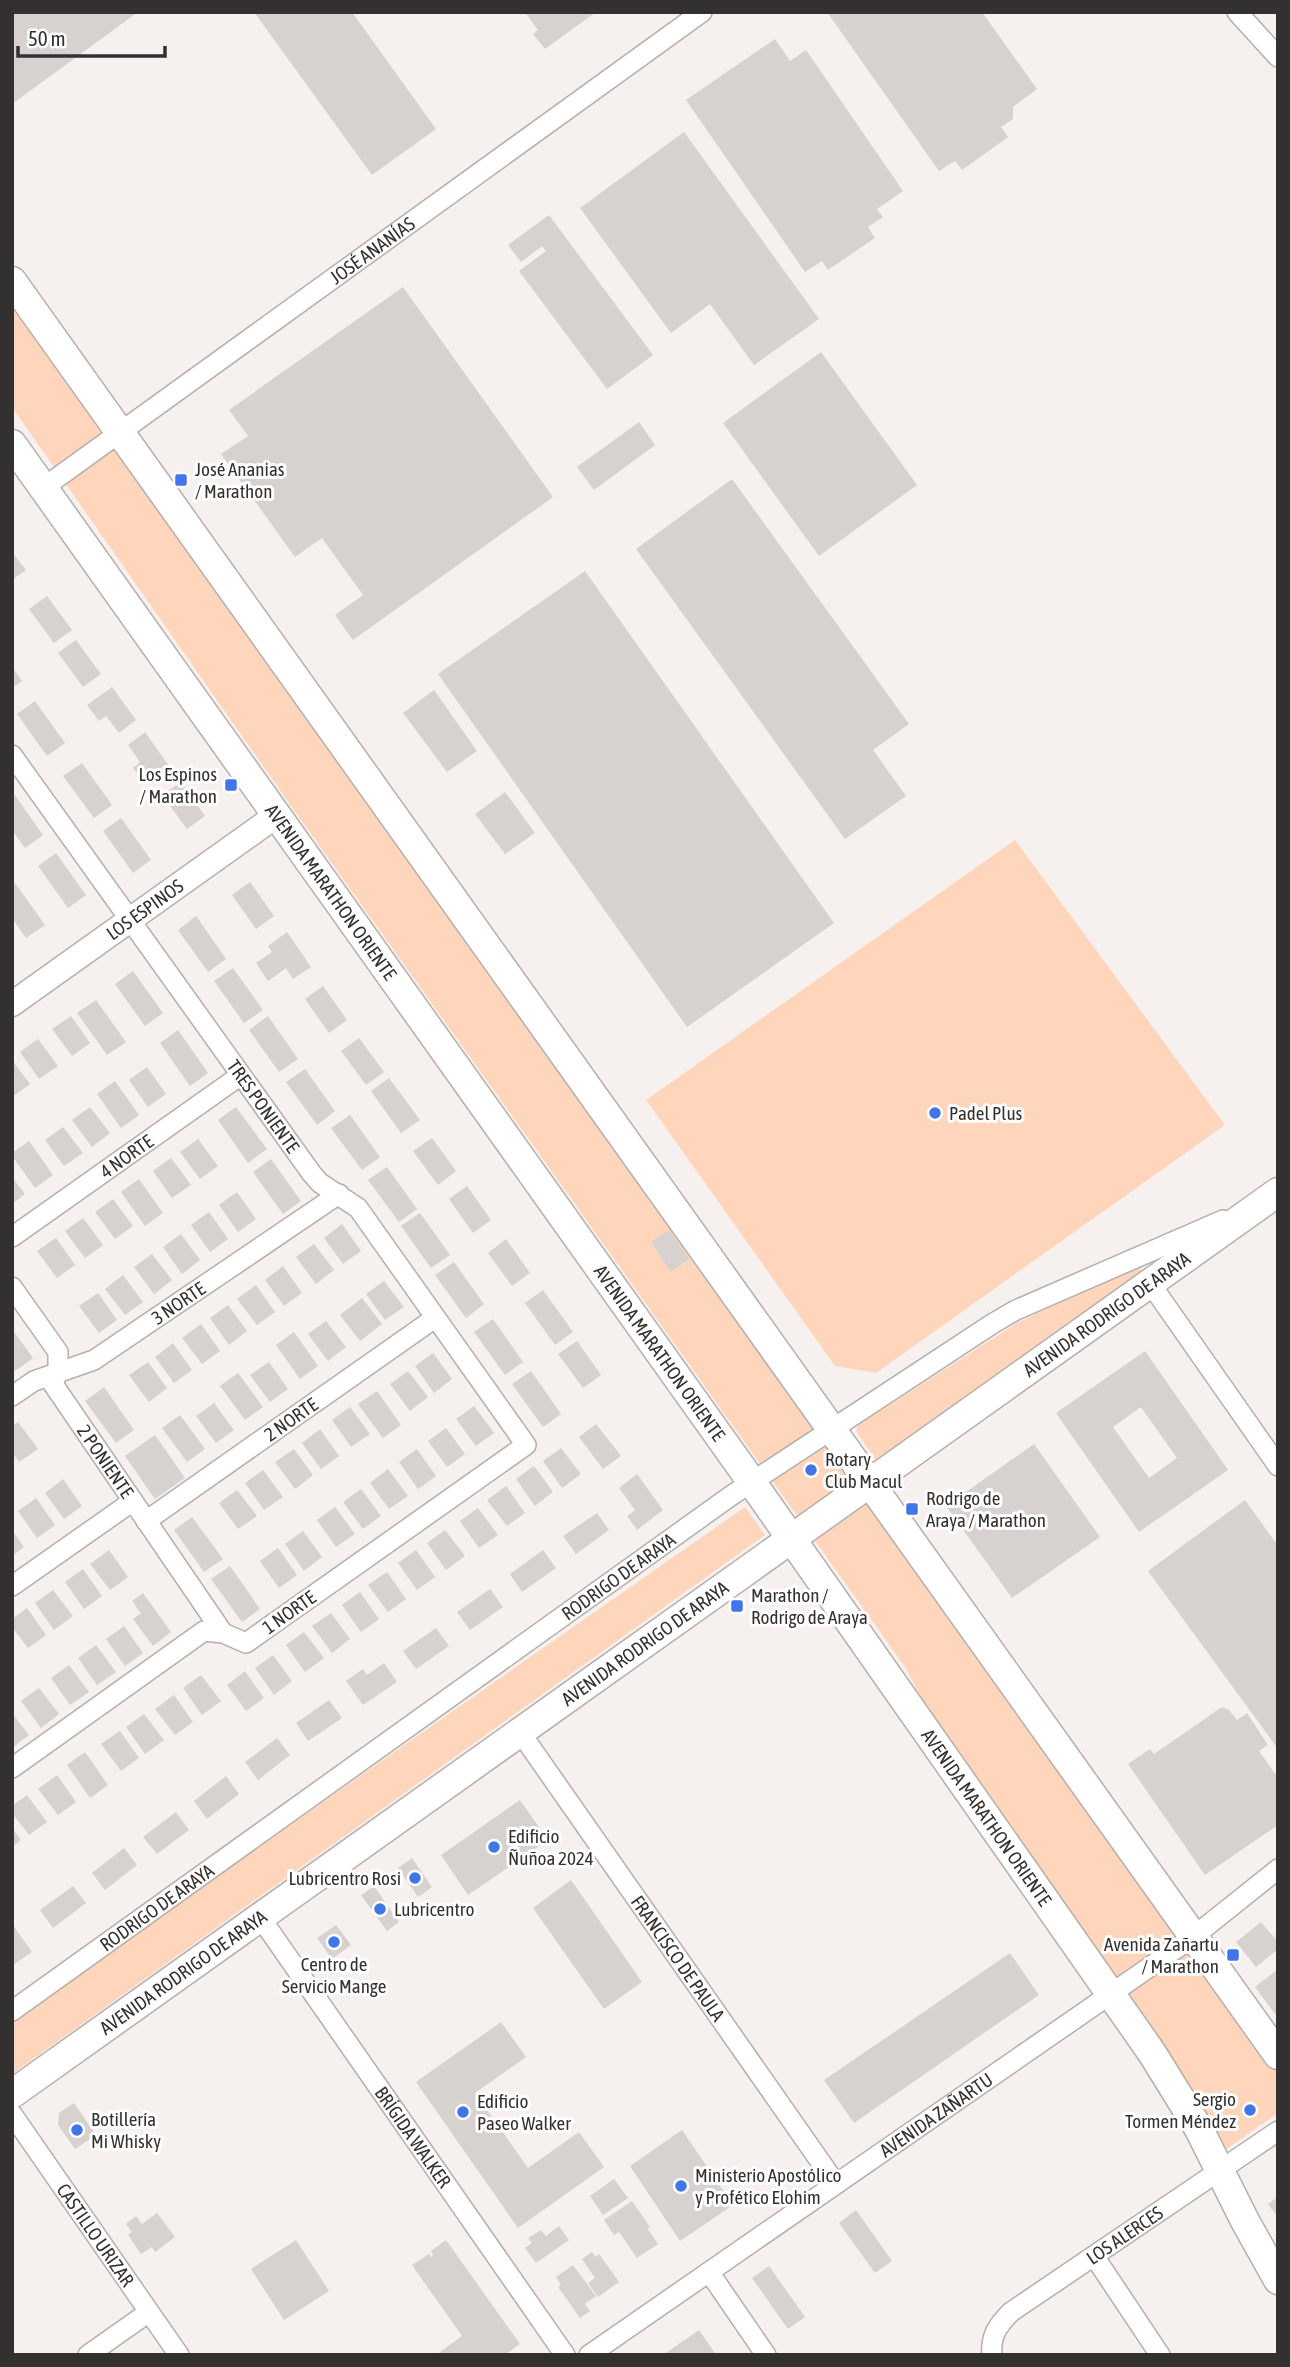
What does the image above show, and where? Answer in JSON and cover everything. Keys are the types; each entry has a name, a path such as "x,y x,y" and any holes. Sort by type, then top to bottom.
{"main road":[{"path":"12,281 1278,2055"},
{"name":"AVENIDA MARATHON ORIENTE","path":"12,444 751,1481 1110,1995 1181,2098 1278,2280"},
{"name":"AVENIDA RODRIGO DE ARAYA","path":"12,2094 1269,1198"}],"street":[{"name":"JOSÉ ANANÍAS","path":"43,488 702,12"},
{"path":"1237,12 1278,57"},
{"name":"TRES PONIENTE","path":"12,756 312,1174 320,1183 358,1209 526,1445"},
{"name":"LOS ESPINOS","path":"12,1004 277,815"},
{"name":"4 NORTE","path":"12,1237 241,1075"},
{"name":"3 NORTE","path":"12,1396 34,1381 94,1360 339,1194"},
{"name":"RODRIGO DE ARAYA","path":"15,2004 751,1481 992,1324 1016,1310 1269,1198"},
{"path":"1150,1283 1278,1466"},
{"name":"2 PONIENTE","path":"12,1287 58,1352 58,1371 53,1384 223,1633"},
{"name":"2 NORTE","path":"146,1521 435,1318"},
{"name":"1 NORTE","path":"12,1768 204,1631 223,1633 246,1643 526,1445"},
{"path":"12,1586 133,1501"},
{"name":"FRANCISCO DE PAULA","path":"520,1732 836,2184"},
{"name":"AVENIDA ZAÑARTU","path":"589,2355 1193,1937 1278,1868"},
{"name":"BRÍGIDA WALKER","path":"260,1917 565,2355"},
{"name":"CASTILLO URIZAR","path":"12,2114 179,2355"},
{"name":"LOS ALERCES","path":"992,2355 992,2337 999,2324 1011,2312 1278,2131"},
{"path":"1094,2256 1160,2355"},
{"path":"709,2272 766,2355"},
{"path":"88,2355 149,2312"}],"shaded area":[{"path":"12,294 1278,2065 1278,2113 1221,2153 940,1733 905,1667 291,806 12,407"},
{"name":"Padel Plus","path":"1015,840 1225,1125 876,1373 835,1366 646,1100"},
{"path":"1137,1264 1144,1275 884,1461 875,1459 856,1431 858,1425 1017,1323"},
{"path":"745,1507 765,1535 12,2074 12,2019"}],"building":[{"path":"12,12 138,12 12,104"},
{"path":"254,12 352,12 436,129 372,175"},
{"path":"525,12 596,12 545,49 533,34 538,30"},
{"path":"827,12 982,12 1037,89 1013,107 1013,119 1001,127 1008,137 962,170 955,161 939,171"},
{"path":"775,39 790,61 806,50 903,191 877,209 883,217 868,227 875,238 828,270 822,261 805,272 686,100"},
{"path":"684,132 819,319 754,365 710,304 671,333 580,208"},
{"path":"549,215 653,355 607,389 519,271 546,251 542,246 521,262 508,245"},
{"path":"403,287 553,497 353,640 335,615 363,595 322,538 295,557 221,454 248,436 229,410"},
{"path":"821,352 917,485 819,556 723,423"},
{"path":"639,422 655,445 594,490 577,467"},
{"path":"732,479 909,724 873,750 906,796 845,839 636,549"},
{"path":"12,552 26,570 12,580"},
{"path":"585,571 834,923 687,1027 438,674"},
{"path":"47,596 72,630 54,643 29,609"},
{"path":"76,640 101,674 83,687 58,653"},
{"path":"12,667 22,681 12,688"},
{"path":"112,687 136,720 119,733 106,716 99,721 87,705"},
{"path":"434,690 477,751 447,772 403,713"},
{"path":"35,701 65,743 47,756 17,714"},
{"path":"145,732 169,766 145,784 133,768 140,762 128,745"},
{"path":"82,763 112,805 94,818 63,776"},
{"path":"181,782 205,816 187,829 162,795"},
{"path":"12,791 43,835 25,848 12,830"},
{"path":"505,792 535,833 505,854 475,814"},
{"path":"121,818 151,860 133,873 103,831"},
{"path":"56,853 86,895 68,908 38,866"},
{"path":"250,882 274,916 256,929 232,895"},
{"path":"15,883 45,925 26,938 12,918 12,884"},
{"path":"196,916 226,959 208,972 178,930"},
{"path":"287,932 311,967 293,979 286,968 268,981 256,963 272,952 268,946"},
{"path":"233,968 263,1010 244,1023 214,981"},
{"path":"133,971 163,1013 145,1026 115,984"},
{"path":"323,986 347,1020 329,1033 305,999"},
{"path":"96,1000 126,1042 107,1055 77,1013"},
{"path":"71,1016 90,1043 72,1056 52,1029"},
{"path":"268,1016 298,1059 279,1072 249,1030"},
{"path":"178,1030 208,1073 190,1086 160,1043"},
{"path":"359,1038 384,1072 366,1085 341,1051"},
{"path":"38,1039 58,1066 39,1079 20,1052"},
{"path":"12,1060 30,1084 12,1097"},
{"path":"147,1067 166,1094 148,1107 129,1080"},
{"path":"305,1069 335,1111 317,1125 286,1082"},
{"path":"389,1078 420,1120 401,1133 371,1091"},
{"path":"115,1081 139,1115 121,1128 97,1094"},
{"path":"90,1107 110,1133 92,1147 72,1120"},
{"path":"236,1107 267,1149 248,1163 218,1120"},
{"path":"350,1115 380,1157 362,1170 331,1128"},
{"path":"63,1127 83,1153 64,1166 45,1140"},
{"path":"432,1138 456,1171 438,1185 413,1151"},
{"path":"198,1139 218,1166 200,1179 180,1152"},
{"path":"29,1141 53,1175 35,1188 12,1156 12,1153"},
{"path":"171,1158 191,1185 172,1198 153,1171"},
{"path":"271,1159 301,1201 283,1214 253,1172"},
{"path":"387,1167 417,1209 399,1222 368,1180"},
{"path":"12,1177 25,1194 12,1204"},
{"path":"139,1179 163,1213 145,1226 121,1192"},
{"path":"467,1186 491,1220 473,1233 449,1199"},
{"path":"237,1192 256,1219 238,1232 219,1205"},
{"path":"113,1199 133,1226 115,1239 95,1212"},
{"path":"209,1212 228,1239 210,1252 191,1225"},
{"path":"420,1213 450,1255 431,1268 401,1226"},
{"path":"83,1218 103,1245 85,1258 65,1231"},
{"path":"342,1224 361,1251 343,1264 324,1238"},
{"path":"669,1230 689,1259 671,1272 651,1242"},
{"path":"181,1234 200,1260 182,1274 163,1247"},
{"path":"56,1238 75,1265 57,1278 37,1251"},
{"path":"506,1239 530,1273 512,1286 488,1253"},
{"path":"314,1244 334,1270 316,1284 296,1257"},
{"path":"152,1254 172,1280 154,1294 134,1267"},
{"path":"454,1262 484,1304 466,1318 435,1275"},
{"path":"283,1266 302,1293 284,1306 265,1280"},
{"path":"123,1275 143,1302 125,1315 105,1289"},
{"path":"384,1281 404,1307 385,1320 366,1294"},
{"path":"256,1285 275,1312 257,1325 237,1299"},
{"path":"543,1290 573,1332 555,1345 525,1303"},
{"path":"98,1293 117,1320 99,1333 79,1306"},
{"path":"362,1298 382,1324 360,1341 340,1315"},
{"path":"228,1305 247,1331 229,1345 210,1318"},
{"path":"493,1319 523,1362 505,1375 474,1332"},
{"path":"326,1321 346,1347 328,1361 308,1334"},
{"path":"201,1324 220,1351 202,1364 182,1338"},
{"path":"12,1329 33,1358 15,1371 12,1367"},
{"path":"294,1332 318,1366 300,1379 276,1345"},
{"path":"577,1341 601,1375 583,1388 558,1354"},
{"path":"173,1343 192,1370 174,1383 155,1357"},
{"path":"1145,1351 1228,1470 1139,1532 1056,1413","holes":["1141,1407 1177,1458 1149,1478 1113,1427"]},
{"path":"433,1353 452,1379 434,1393 415,1366"},
{"path":"148,1362 167,1388 149,1402 129,1375"},
{"path":"269,1362 288,1389 270,1402 250,1375"},
{"path":"408,1371 428,1397 410,1411 390,1384"},
{"path":"531,1371 561,1414 543,1427 512,1384"},
{"path":"238,1373 263,1407 245,1420 220,1386"},
{"path":"104,1387 134,1430 116,1443 85,1401"},
{"path":"377,1391 401,1425 383,1438 358,1404"},
{"path":"214,1403 234,1430 216,1443 196,1416"},
{"path":"474,1406 494,1433 476,1446 456,1419"},
{"path":"350,1407 370,1434 351,1447 332,1420"},
{"path":"180,1415 205,1449 187,1462 162,1428"},
{"path":"18,1422 38,1449 19,1462 12,1452 12,1426"},
{"path":"596,1424 621,1456 603,1469 579,1437"},
{"path":"446,1428 465,1454 447,1467 428,1441"},
{"path":"320,1429 339,1456 321,1469 302,1443"},
{"path":"155,1435 185,1478 155,1499 125,1456"},
{"path":"1034,1444 1100,1537 1012,1598 946,1506"},
{"path":"561,1448 581,1474 562,1488 543,1461"},
{"path":"294,1449 313,1475 295,1489 275,1462"},
{"path":"417,1449 436,1476 418,1489 399,1462"},
{"path":"534,1466 553,1492 535,1506 516,1479"},
{"path":"388,1469 408,1496 389,1509 370,1483"},
{"path":"263,1470 283,1497 264,1510 245,1483"},
{"path":"637,1474 663,1510 637,1530 627,1516 635,1510 619,1488"},
{"path":"63,1479 82,1506 64,1519 45,1493"},
{"path":"506,1486 525,1513 507,1526 487,1500"},
{"path":"361,1489 381,1516 363,1529 343,1502"},
{"path":"237,1490 257,1516 238,1529 219,1503"},
{"path":"36,1498 55,1525 37,1538 18,1511"},
{"path":"1245,1500 1278,1546 1278,1749 1148,1571"},
{"path":"335,1507 355,1534 336,1547 317,1520"},
{"path":"478,1508 498,1535 479,1548 460,1521"},
{"path":"597,1513 609,1530 576,1554 563,1536"},
{"path":"192,1517 223,1559 204,1572 174,1530"},
{"path":"12,1530 24,1547 12,1556"},
{"path":"445,1530 465,1556 446,1570 427,1543"},
{"path":"303,1531 322,1557 304,1571 285,1544"},
{"path":"278,1548 297,1575 279,1588 260,1561"},
{"path":"109,1550 128,1577 110,1590 90,1564"},
{"path":"416,1550 435,1577 417,1590 398,1563"},
{"path":"543,1550 556,1568 522,1592 510,1574"},
{"path":"230,1566 260,1609 242,1622 211,1579"},
{"path":"83,1569 102,1596 84,1609 65,1582"},
{"path":"387,1572 406,1599 388,1612 368,1585"},
{"path":"490,1589 503,1607 470,1630 457,1612"},
{"path":"53,1590 73,1616 54,1630 35,1603"},
{"path":"360,1592 379,1619 361,1632 342,1605"},
{"path":"143,1593 171,1632 153,1646 133,1619 141,1613 132,1601"},
{"path":"27,1608 46,1635 28,1648 12,1627 12,1619"},
{"path":"331,1613 350,1639 332,1653 312,1626"},
{"path":"124,1626 143,1653 125,1666 106,1639"},
{"path":"436,1628 449,1646 416,1669 403,1651"},
{"path":"304,1632 324,1658 305,1672 286,1645"},
{"path":"96,1645 116,1672 97,1685 78,1658"},
{"path":"273,1655 292,1681 274,1695 255,1668"},
{"path":"384,1663 397,1682 363,1705 346,1681 363,1669 367,1675"},
{"path":"69,1665 89,1692 70,1705 51,1678"},
{"path":"245,1671 264,1698 246,1711 227,1685"},
{"path":"201,1675 221,1701 202,1715 183,1688"},
{"path":"39,1688 59,1714 41,1728 21,1701"},
{"path":"174,1695 193,1722 175,1735 155,1709"},
{"path":"329,1700 342,1718 308,1741 296,1723"},
{"path":"1222,1707 1229,1710 1237,1720 1247,1713 1268,1745 1259,1751 1278,1778 1278,1825 1205,1875 1128,1764 1150,1749 1154,1754"},
{"path":"12,1713 29,1735 12,1748"},
{"path":"144,1714 164,1740 145,1754 126,1727"},
{"path":"120,1731 139,1758 121,1771 101,1744"},
{"path":"277,1738 290,1755 258,1780 245,1762"},
{"path":"85,1752 108,1785 90,1798 67,1765"},
{"path":"57,1775 76,1802 58,1815 38,1789"},
{"path":"226,1776 239,1794 207,1819 194,1801"},
{"path":"27,1795 47,1822 29,1835 12,1813 12,1806"},
{"name":"Edificio Ñuñoa 2024","path":"520,1800 548,1840 468,1895 441,1855"},
{"path":"176,1812 189,1830 157,1854 143,1837"},
{"path":"12,1828 21,1840 12,1847"},
{"path":"124,1848 137,1865 105,1890 92,1873"},
{"name":"Lubricentro Rosi","path":"412,1858 432,1887 418,1897 398,1868"},
{"path":"571,1880 642,1982 604,2009 533,1908"},
{"path":"73,1886 86,1903 53,1928 40,1910"},
{"name":"Lubricentro","path":"374,1886 399,1922 387,1931 361,1895"},
{"path":"1261,1922 1278,1942 1278,1949 1256,1967 1236,1942"},
{"path":"12,1924 32,1952 13,1965 12,1963"},
{"name":"Centro de Servicio Mange","path":"336,1925 351,1945 332,1959 317,1938"},
{"path":"1010,1953 1039,1995 854,2123 824,2080"},
{"path":"1278,1969 1278,2018 1255,1987"},
{"name":"Edificio Paseo Walker","path":"501,2022 526,2057 475,2093 528,2168 579,2132 604,2167 518,2228 416,2082"},
{"name":"Botillería Mi Whisky","path":"74,2103 96,2135 75,2149 58,2125 59,2113"},
{"name":"Ministerio Apostólico y Profético Elohim","path":"682,2130 733,2205 680,2241 630,2166"},
{"path":"614,2179 628,2198 603,2215 590,2196"},
{"path":"1278,2197 1278,2217 1268,2204"},
{"path":"632,2201 658,2244 637,2258 619,2232 614,2235 604,2220"},
{"path":"856,2210 892,2261 875,2273 839,2223"},
{"path":"157,2213 175,2237 155,2252 152,2247 141,2254 128,2235 132,2232 126,2224 136,2216 142,2224"},
{"path":"559,2226 569,2240 536,2263 525,2248 532,2243 528,2238 541,2230 546,2236"},
{"path":"296,2240 329,2291 284,2320 251,2269"},
{"path":"446,2240 520,2344 505,2355 436,2355 462,2336 412,2265 429,2254 431,2257 431,2251"},
{"path":"592,2252 596,2257 599,2254 619,2282 598,2297 588,2283 595,2278 582,2259"},
{"path":"573,2265 596,2296 585,2304 590,2311 580,2318 558,2287 561,2285 556,2277"},
{"path":"769,2266 805,2317 788,2329 752,2278"},
{"path":"699,2330 716,2355 663,2355"}],"place":[{"name":"José Ananias / Marathon","path":"181,480"},
{"name":"Los Espinos / Marathon","path":"231,785"},
{"name":"Padel Plus","path":"935,1113"},
{"name":"Rotary Club Macul","path":"811,1470"},
{"name":"Rodrigo de Araya / Marathon","path":"912,1509"},
{"name":"Marathon / Rodrigo de Araya","path":"737,1606"},
{"name":"Edificio Ñuñoa 2024","path":"494,1847"},
{"name":"Lubricentro Rosi","path":"415,1878"},
{"name":"Lubricentro","path":"380,1909"},
{"name":"Centro de Servicio Mange","path":"334,1942"},
{"name":"Avenida Zañartu / Marathon","path":"1233,1955"},
{"name":"Sergio Tormen Méndez","path":"1250,2110"},
{"name":"Edificio Paseo Walker","path":"463,2112"},
{"name":"Botillería Mi Whisky","path":"77,2130"},
{"name":"Ministerio Apostólico y Profético Elohim","path":"681,2186"}]}
